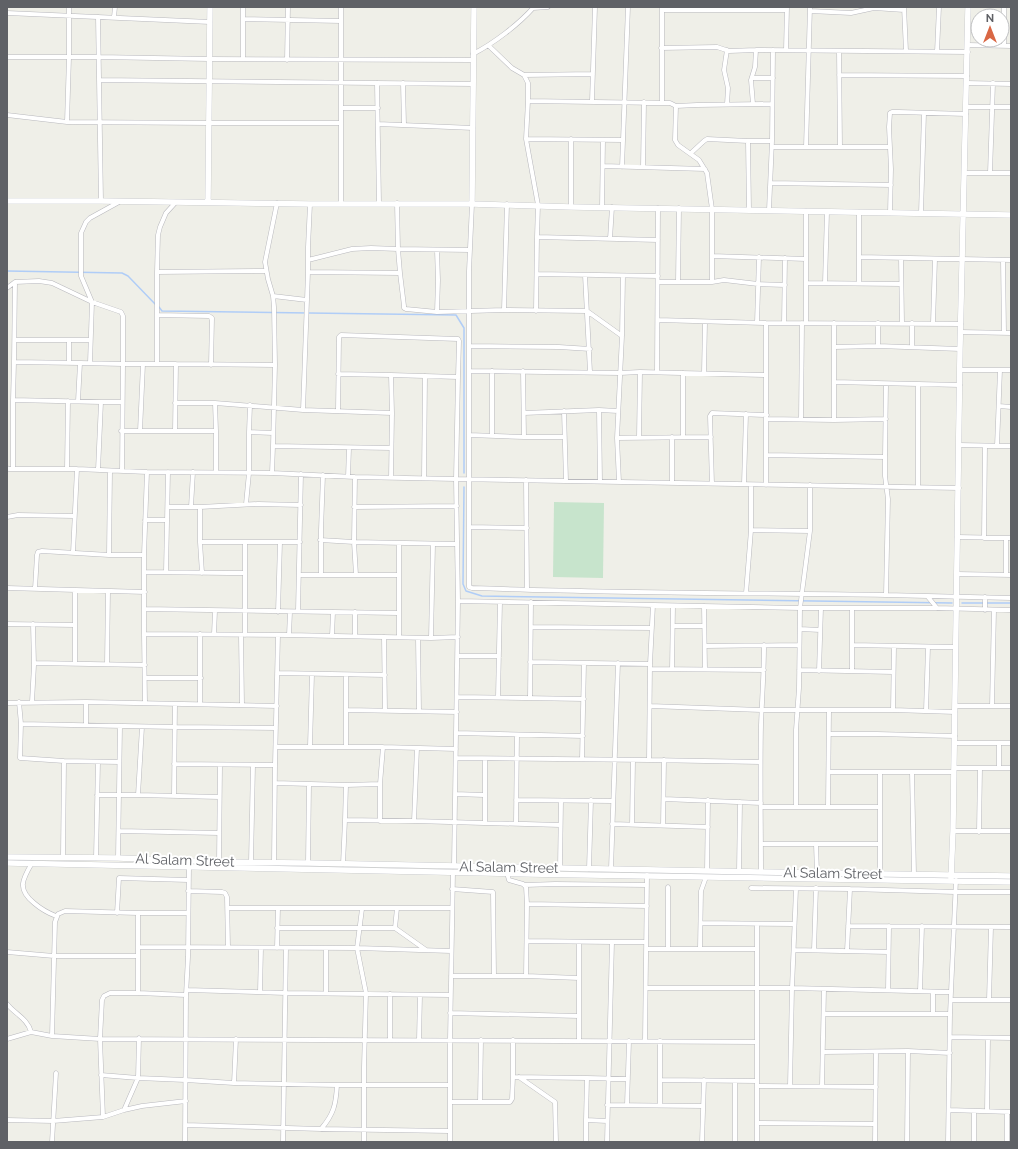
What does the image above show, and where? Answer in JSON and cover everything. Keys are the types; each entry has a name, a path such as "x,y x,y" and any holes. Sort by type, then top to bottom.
{"street":[{"path":"67,122 69,7"},
{"path":"114,7 114,17"},
{"path":"208,202 210,7"},
{"path":"243,7 243,59"},
{"path":"287,60 288,7"},
{"path":"341,7 341,203"},
{"path":"474,7 472,204 470,250 468,587 657,593 746,593 1011,598"},
{"path":"7,57 341,60 473,57 502,36 534,8 548,7"},
{"path":"592,101 595,7"},
{"path":"622,167 628,7"},
{"path":"937,52 939,7"},
{"path":"948,1142 950,1014 955,927 953,831 955,647 968,7"},
{"path":"806,147 810,9 829,9 852,13 862,9 874,8 904,9 906,51"},
{"path":"662,103 662,9 787,9 786,50"},
{"path":"7,13 210,22"},
{"path":"98,17 102,201"},
{"path":"243,20 341,21"},
{"path":"489,46 512,68 524,75 593,74"},
{"path":"661,48 717,47 727,50 968,52"},
{"path":"727,50 724,70 728,88 727,104"},
{"path":"753,104 752,78 755,67 756,50"},
{"path":"769,210 772,147 773,50"},
{"path":"839,51 840,147"},
{"path":"524,75 528,83 526,139 538,205 536,311"},
{"path":"839,75 967,76"},
{"path":"752,78 773,78"},
{"path":"99,80 473,84"},
{"path":"377,83 379,203"},
{"path":"403,83 404,125"},
{"path":"967,83 1011,84"},
{"path":"990,173 994,83"},
{"path":"528,101 644,102 670,103 676,106 772,104"},
{"path":"643,168 644,102"},
{"path":"676,106 675,140 678,145 699,160 706,173 712,209 712,282"},
{"path":"966,107 1011,107"},
{"path":"341,108 378,108"},
{"path":"890,213 890,113 966,114"},
{"path":"921,214 924,113"},
{"path":"7,115 67,122 341,123"},
{"path":"378,124 472,128"},
{"path":"526,139 623,140"},
{"path":"571,139 571,207"},
{"path":"602,207 603,140"},
{"path":"691,153 704,141 708,140 772,141"},
{"path":"748,141 749,210"},
{"path":"772,147 890,147"},
{"path":"603,166 705,169"},
{"path":"965,173 1011,173"},
{"path":"771,183 891,185"},
{"path":"7,201 507,204 571,207 679,208 1011,216"},
{"path":"90,363 92,302 81,279 80,273 83,227 90,218 121,201"},
{"path":"156,364 157,244 160,227 166,213 177,201"},
{"path":"272,473 275,365 274,307 265,262 277,203"},
{"path":"397,203 398,250 405,309 437,312 504,310 588,311 622,336"},
{"path":"303,410 310,204"},
{"path":"504,310 507,204"},
{"path":"610,239 612,207"},
{"path":"657,372 658,208"},
{"path":"678,282 679,208"},
{"path":"801,419 806,283 806,211"},
{"path":"825,283 827,212"},
{"path":"858,283 859,212"},
{"path":"537,237 658,240"},
{"path":"308,260 352,249 470,250"},
{"path":"437,250 437,312"},
{"path":"712,256 806,259"},
{"path":"757,323 759,257"},
{"path":"859,257 1011,260"},
{"path":"784,323 785,258"},
{"path":"901,258 902,323"},
{"path":"933,323 935,259"},
{"path":"1002,260 1004,333"},
{"path":"157,272 266,271"},
{"path":"308,272 400,273"},
{"path":"537,274 658,276"},
{"path":"585,275 590,372"},
{"path":"619,482 617,438 622,336 623,276"},
{"path":"658,282 712,282 724,280 758,284 785,285"},
{"path":"7,288 15,282 38,281 52,283 92,302 120,311 122,314 122,471"},
{"path":"15,282 14,400 9,470 77,469 147,472 272,473 391,478 959,488"},
{"path":"806,283 901,284"},
{"path":"273,296 307,300"},
{"path":"157,315 209,316 212,318 211,365"},
{"path":"658,320 757,323 961,324"},
{"path":"704,373 705,322"},
{"path":"766,323 766,485"},
{"path":"834,323 834,420"},
{"path":"878,323 878,346"},
{"path":"912,323 912,347"},
{"path":"961,332 1011,333"},
{"path":"338,410 339,337 344,335 458,339 456,479 458,656 454,869 451,908 449,1085 450,1142"},
{"path":"15,340 90,340"},
{"path":"69,340 69,363"},
{"path":"470,346 559,347 590,349"},
{"path":"834,347 878,346 960,349"},
{"path":"14,362 275,365"},
{"path":"78,401 80,363"},
{"path":"140,431 143,364"},
{"path":"175,431 176,364"},
{"path":"960,370 1011,370"},
{"path":"997,446 1000,406 1000,370"},
{"path":"470,371 657,372 766,375"},
{"path":"524,371 524,437"},
{"path":"492,372 492,435"},
{"path":"639,437 640,372"},
{"path":"683,373 683,437"},
{"path":"338,374 458,377"},
{"path":"391,375 391,478"},
{"path":"424,478 425,376"},
{"path":"834,382 960,385"},
{"path":"886,384 885,476 888,499 886,595"},
{"path":"918,384 918,487"},
{"path":"14,400 122,402"},
{"path":"67,469 68,401"},
{"path":"98,470 102,402"},
{"path":"175,402 215,403 303,410 392,412"},
{"path":"215,403 216,472"},
{"path":"246,504 249,473 250,406"},
{"path":"1000,406 1011,407"},
{"path":"524,413 599,410 618,411"},
{"path":"599,410 600,482"},
{"path":"564,411 566,481"},
{"path":"712,484 710,416 712,413 746,414 801,419 886,419"},
{"path":"744,484 746,414"},
{"path":"121,431 216,431"},
{"path":"249,432 273,433"},
{"path":"469,435 564,437"},
{"path":"672,437 672,483"},
{"path":"617,438 711,437"},
{"path":"959,445 1011,446"},
{"path":"273,446 391,448"},
{"path":"984,538 985,446"},
{"path":"348,476 349,448"},
{"path":"767,455 885,458"},
{"path":"73,553 77,469"},
{"path":"109,555 110,470"},
{"path":"145,703 144,555 147,472"},
{"path":"166,572 168,472"},
{"path":"192,507 193,472"},
{"path":"298,612 301,474"},
{"path":"321,575 320,540 323,475"},
{"path":"355,477 354,542 356,575"},
{"path":"526,480 527,590"},
{"path":"746,593 751,530 751,484"},
{"path":"796,807 796,730 798,710 800,608 810,531 810,485"},
{"path":"168,507 200,507 246,504 301,505"},
{"path":"354,507 457,506"},
{"path":"200,507 202,573"},
{"path":"7,517 18,515 74,516"},
{"path":"145,520 167,520"},
{"path":"469,527 527,528"},
{"path":"751,530 810,531"},
{"path":"957,537 1009,538 1006,575"},
{"path":"320,540 457,544"},
{"path":"200,542 300,542"},
{"path":"242,705 243,635 245,611 245,542"},
{"path":"278,612 280,542"},
{"path":"399,543 399,637"},
{"path":"431,638 433,544"},
{"path":"35,589 38,552 144,555"},
{"path":"145,572 245,573"},
{"path":"957,574 1011,575"},
{"path":"299,575 398,576"},
{"path":"7,588 145,592"},
{"path":"75,590 75,664"},
{"path":"107,664 108,591"},
{"path":"928,597 937,608"},
{"path":"984,610 985,597"},
{"path":"458,601 673,606 1011,610"},
{"path":"498,697 500,602"},
{"path":"530,698 531,602"},
{"path":"649,760 652,605"},
{"path":"672,669 673,606"},
{"path":"704,606 705,669"},
{"path":"819,671 821,608"},
{"path":"852,608 852,671"},
{"path":"144,609 398,613"},
{"path":"992,706 994,610"},
{"path":"214,634 215,611"},
{"path":"289,635 290,612"},
{"path":"332,636 333,612"},
{"path":"355,612 355,636"},
{"path":"7,624 75,625"},
{"path":"32,702 34,663 33,624"},
{"path":"673,626 704,626"},
{"path":"531,627 652,628"},
{"path":"800,629 820,630"},
{"path":"144,634 418,638 458,637"},
{"path":"200,634 200,704"},
{"path":"274,862 278,635"},
{"path":"384,637 385,711"},
{"path":"418,638 419,711"},
{"path":"761,872 760,762 764,645"},
{"path":"705,646 799,645"},
{"path":"852,645 955,647"},
{"path":"893,710 894,646"},
{"path":"926,711 928,647"},
{"path":"458,656 499,656"},
{"path":"530,662 650,664"},
{"path":"34,663 145,665"},
{"path":"582,759 584,663"},
{"path":"611,869 612,801 618,663"},
{"path":"651,669 764,670"},
{"path":"799,670 893,672"},
{"path":"277,673 385,675"},
{"path":"310,746 312,674"},
{"path":"346,675 346,747"},
{"path":"145,678 201,678"},
{"path":"457,697 584,699"},
{"path":"19,702 21,724 20,758 64,762 119,762"},
{"path":"7,703 86,702 277,706"},
{"path":"86,702 86,725"},
{"path":"174,795 175,704"},
{"path":"650,706 761,710 926,711 1011,706"},
{"path":"346,710 457,712"},
{"path":"828,807 829,710"},
{"path":"21,724 276,728"},
{"path":"118,858 120,726"},
{"path":"138,795 142,727"},
{"path":"456,733 583,736"},
{"path":"829,734 955,736"},
{"path":"516,823 517,735"},
{"path":"955,743 1011,743"},
{"path":"999,768 1000,743"},
{"path":"276,747 310,746 456,749"},
{"path":"380,821 380,784 383,747"},
{"path":"414,820 417,748"},
{"path":"456,758 760,762"},
{"path":"485,759 485,823"},
{"path":"632,825 633,760"},
{"path":"663,826 664,760"},
{"path":"63,857 64,762"},
{"path":"96,858 98,762"},
{"path":"174,764 275,765"},
{"path":"219,862 218,833 220,765"},
{"path":"251,862 253,765"},
{"path":"829,772 912,772 980,768 1011,768"},
{"path":"979,832 980,768"},
{"path":"880,772 880,874"},
{"path":"912,772 914,875"},
{"path":"275,783 346,785 380,784"},
{"path":"308,863 309,784"},
{"path":"343,864 346,785"},
{"path":"456,794 484,795"},
{"path":"97,796 174,795 219,797"},
{"path":"664,799 708,800 796,807 880,807"},
{"path":"516,800 612,801"},
{"path":"589,869 591,800"},
{"path":"700,948 701,891 706,874 708,800"},
{"path":"560,868 561,801"},
{"path":"738,872 740,802"},
{"path":"345,820 414,820 560,825"},
{"path":"612,824 708,827"},
{"path":"119,831 218,833"},
{"path":"953,831 1011,831"},
{"path":"761,844 880,844"},
{"path":"816,844 817,873"},
{"name":"Al Salam Street","path":"7,857 118,858 219,862 343,864 507,873 647,875 706,874 954,878 1011,876"},
{"name":"Al Salam Street","path":"7,863 454,869 560,868 706,874 761,872 880,874 1011,882"},
{"path":"32,863 24,879 23,890 26,896 36,905 56,916"},
{"path":"185,1142 186,995 188,948 187,913 189,866"},
{"path":"507,873 509,880 525,885 647,885"},
{"path":"645,1041 647,875"},
{"path":"117,912 119,878 188,880"},
{"path":"525,885 527,904 526,976"},
{"path":"668,887 668,948"},
{"path":"751,888 850,888 955,892 1011,892"},
{"path":"814,950 816,888"},
{"path":"847,951 850,888"},
{"path":"452,889 493,892 494,976"},
{"path":"790,1086 796,889"},
{"path":"188,891 222,892 228,896 228,947"},
{"path":"527,904 647,906"},
{"path":"228,908 451,908"},
{"path":"277,948 278,908"},
{"path":"362,908 357,948 366,994 364,1039 364,1142"},
{"path":"395,928 398,908"},
{"path":"52,1036 55,922 56,916 60,912 187,913"},
{"path":"138,913 138,993"},
{"path":"701,923 794,924"},
{"path":"756,1142 758,924"},
{"path":"848,926 1011,928"},
{"path":"888,990 889,926"},
{"path":"920,992 922,926"},
{"path":"989,1000 991,927"},
{"path":"277,928 395,928 426,950"},
{"path":"527,942 646,942"},
{"path":"579,942 579,1040"},
{"path":"607,1142 612,942"},
{"path":"138,947 357,948 451,951"},
{"path":"260,992 261,948"},
{"path":"283,1142 286,948"},
{"path":"326,948 326,993"},
{"path":"646,948 757,949"},
{"path":"794,950 888,952"},
{"path":"7,952 54,956 138,956"},
{"path":"450,976 579,978"},
{"path":"646,988 792,988 951,992"},
{"path":"822,1086 824,1052 824,989"},
{"path":"187,990 450,995"},
{"path":"933,992 933,1014"},
{"path":"103,1117 100,1038 102,1000 104,996 110,993 186,995"},
{"path":"390,994 390,1040"},
{"path":"419,1040 420,995"},
{"path":"951,1000 1011,1000"},
{"path":"7,1004 26,1021 31,1032"},
{"path":"450,1013 579,1016"},
{"path":"824,1014 950,1014"},
{"path":"7,1039 31,1032 52,1036 100,1038 757,1042"},
{"path":"950,1037 1011,1038"},
{"path":"124,1110 138,1078 139,1038"},
{"path":"987,1111 988,1038"},
{"path":"234,1083 236,1039"},
{"path":"480,1102 481,1040"},
{"path":"450,1102 512,1101 514,1040"},
{"path":"627,1105 629,1041"},
{"path":"660,1041 660,1105"},
{"path":"907,1142 908,1051"},
{"path":"824,1052 950,1052"},
{"path":"875,1142 876,1052"},
{"path":"52,1142 56,1073"},
{"path":"102,1075 234,1083 449,1085"},
{"path":"513,1077 628,1079"},
{"path":"519,1077 555,1102 556,1142"},
{"path":"586,1142 587,1078"},
{"path":"660,1080 735,1081 790,1086 876,1086"},
{"path":"702,1142 704,1080"},
{"path":"735,1081 735,1142"},
{"path":"321,1129 333,1112 337,1098 337,1085"},
{"path":"7,1120 53,1121 103,1117 124,1110 151,1104 186,1101"},
{"path":"608,1105 703,1106"},
{"path":"949,1110 1009,1112 1009,1136 1007,1142"},
{"path":"974,1111 974,1142"},
{"path":"586,1120 607,1121"},
{"path":"757,1123 875,1124"},
{"path":"185,1125 449,1131"}],"green space":[{"path":"554,502 604,503 603,578 553,577"}],"waterway":[{"path":"7,271 122,273 128,276 156,305"},
{"path":"159,307 162,311 456,315 464,328 464,473"},
{"path":"464,487 463,584 466,591 482,596 952,603"},
{"path":"962,603 1011,603"}]}
